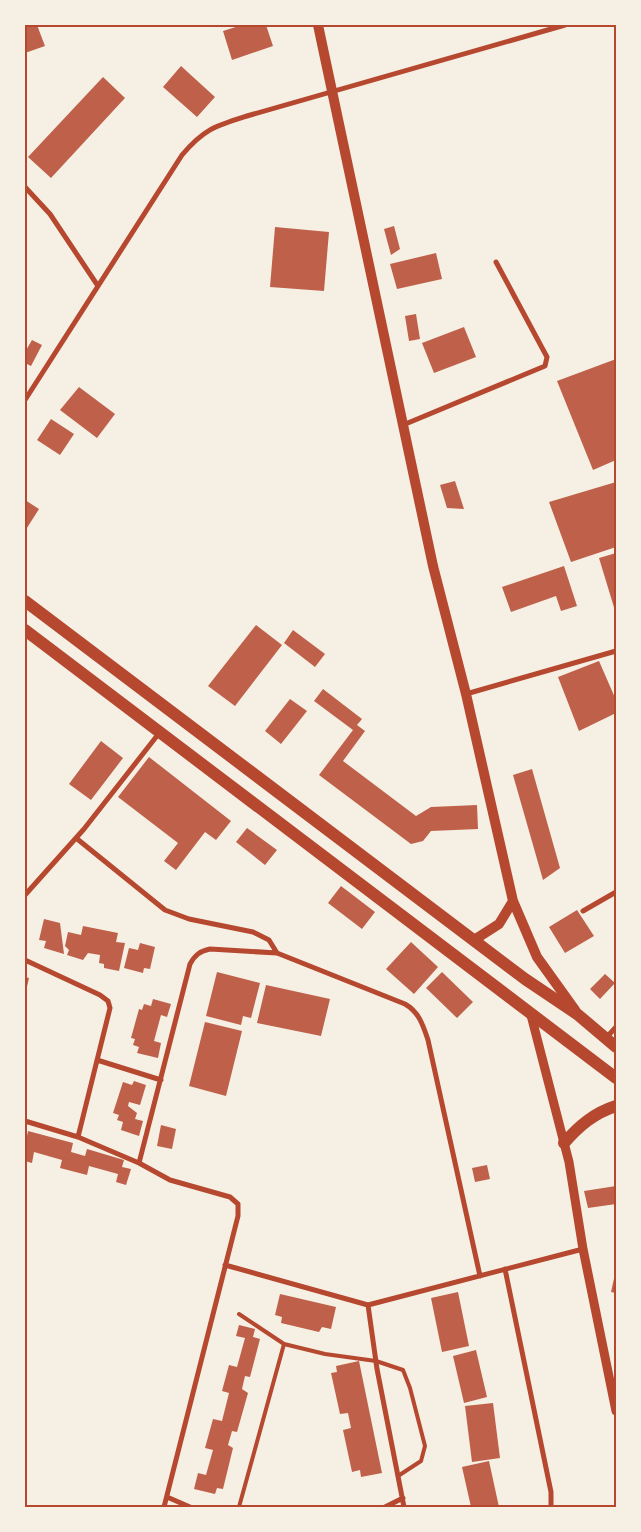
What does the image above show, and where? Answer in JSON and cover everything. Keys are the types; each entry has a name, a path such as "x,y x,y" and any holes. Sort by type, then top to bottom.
{"highway":[{"path":"25,601 525,979 578,1014 616,1047"},
{"path":"25,630 531,1016 616,1078"},
{"path":"564,1143 588,1119 616,1106"}],"main road":[{"path":"318,25 433,566 466,694 513,901 537,957 578,1014"},
{"path":"474,940 499,924 513,901"}],"street":[{"path":"25,400 182,155 198,136 215,126 565,25"},
{"path":"25,187 50,214 98,286"},
{"path":"403,424 545,366 547,357 496,262"},
{"path":"466,694 616,651"},
{"path":"25,895 76,838 160,732"},
{"path":"76,838 165,910 190,919 258,934 269,940 278,953"},
{"path":"583,911 616,892"},
{"path":"140,1163 190,964 194,957 201,951 210,949 278,953 405,1004 413,1009 419,1017 428,1040 480,1276"},
{"path":"25,960 88,989 108,1001 109,1016 78,1137"},
{"path":"531,1016 564,1143 583,1249 616,1411"},
{"path":"605,1039 616,1027"},
{"path":"97,1060 160,1080"},
{"path":"25,1122 78,1137 140,1163 170,1180 235,1200 239,1209 164,1507"},
{"path":"225,1265 368,1304 583,1249"},
{"path":"505,1269 551,1492 551,1507"},
{"path":"368,1304 376,1360 404,1507"},
{"path":"167,1497 190,1507"},
{"path":"385,1507 403,1498"}],"lane":[{"path":"239,1314 284,1344 325,1354 376,1360 403,1370 410,1388 424,1446 421,1461 398,1476"},
{"path":"239,1507 284,1344"}],"building":[{"path":"25,25 37,25 45,46 25,53"},
{"path":"242,25 266,25 273,46 232,60 223,31"},
{"path":"181,66 215,97 197,117 163,87"},
{"path":"103,77 125,98 51,178 28,157"},
{"path":"394,226 400,249 391,255 384,229"},
{"path":"275,227 329,232 324,291 270,287"},
{"path":"436,253 442,279 397,289 390,264"},
{"path":"416,314 420,339 409,341 405,316"},
{"path":"464,327 476,357 434,373 422,343"},
{"path":"32,340 42,345 31,366 25,363 25,352"},
{"path":"616,359 616,460 593,470 557,381"},
{"path":"79,387 115,414 97,438 60,410"},
{"path":"51,419 74,434 60,455 37,440"},
{"path":"455,481 464,509 447,508 440,485"},
{"path":"616,482 616,547 571,562 549,502"},
{"path":"25,500 39,509 25,531"},
{"path":"616,553 616,614 599,558"},
{"path":"564,566 577,606 561,611 556,596 511,612 502,587"},
{"path":"256,625 282,645 235,706 208,686"},
{"path":"293,630 325,654 315,667 284,643"},
{"path":"599,661 616,700 616,713 579,731 558,677"},
{"path":"323,689 362,719 357,725 365,731 343,761 416,816 431,807 477,805 478,829 431,831 423,841 411,844 319,775 353,730 314,701"},
{"path":"290,699 307,711 281,744 265,731"},
{"path":"101,741 123,758 91,800 69,784"},
{"path":"149,757 231,821 216,840 205,832 176,870 164,861 178,843 118,797"},
{"path":"532,769 560,868 543,880 513,775"},
{"path":"247,828 277,850 265,865 236,842"},
{"path":"341,886 375,912 362,929 328,903"},
{"path":"577,910 594,936 565,953 549,927"},
{"path":"44,919 60,923 64,954 44,948 46,941 39,940"},
{"path":"83,926 118,933 116,942 125,943 119,971 104,968 104,964 99,963 100,955 88,953 83,960 67,955 69,950 65,946 68,932 81,935"},
{"path":"411,942 438,967 414,994 386,969"},
{"path":"140,943 155,947 150,969 144,968 143,973 124,968 129,948 138,950"},
{"path":"217,972 260,983 251,1018 243,1016 241,1025 206,1016"},
{"path":"442,972 473,1002 457,1018 426,988"},
{"path":"605,974 615,983 600,999 590,989"},
{"path":"25,977 29,978 26,991 25,991"},
{"path":"266,985 330,999 321,1036 257,1023"},
{"path":"153,999 171,1004 167,1017 161,1015 154,1041 161,1043 158,1058 137,1053 139,1047 133,1045 135,1039 131,1038 139,1009 142,1010 144,1004 151,1006"},
{"path":"205,1022 242,1031 226,1096 189,1086"},
{"path":"134,1081 146,1085 140,1105 129,1102 128,1106 137,1113 135,1119 143,1121 139,1136 121,1130 123,1122 117,1120 119,1115 113,1113 123,1082 132,1085"},
{"path":"161,1125 176,1129 172,1149 157,1146"},
{"path":"28,1131 73,1143 71,1152 85,1156 87,1149 124,1160 122,1167 131,1169 126,1185 116,1182 118,1174 89,1166 87,1175 60,1168 62,1160 34,1152 32,1163 25,1161 25,1136 27,1136"},
{"path":"487,1165 490,1179 475,1182 472,1168"},
{"path":"616,1186 616,1204 588,1208 584,1191"},
{"path":"616,1274 616,1293 611,1292"},
{"path":"458,1292 469,1346 442,1352 431,1298"},
{"path":"280,1294 336,1307 331,1329 322,1327 319,1332 281,1323 282,1317 275,1315"},
{"path":"239,1325 255,1329 253,1337 260,1339 250,1377 245,1376 242,1389 248,1393 237,1432 232,1431 228,1445 233,1448 223,1489 217,1488 215,1494 194,1489 198,1473 206,1475 213,1450 205,1448 213,1419 222,1421 229,1393 222,1391 229,1365 237,1367 245,1338 236,1336"},
{"path":"476,1350 487,1397 464,1403 453,1356"},
{"path":"359,1361 382,1473 361,1477 360,1470 352,1472 343,1430 351,1428 348,1413 340,1414 331,1373 337,1372 336,1366"},
{"path":"493,1403 500,1458 472,1462 465,1406"},
{"path":"489,1461 499,1507 471,1507 462,1467"}]}
